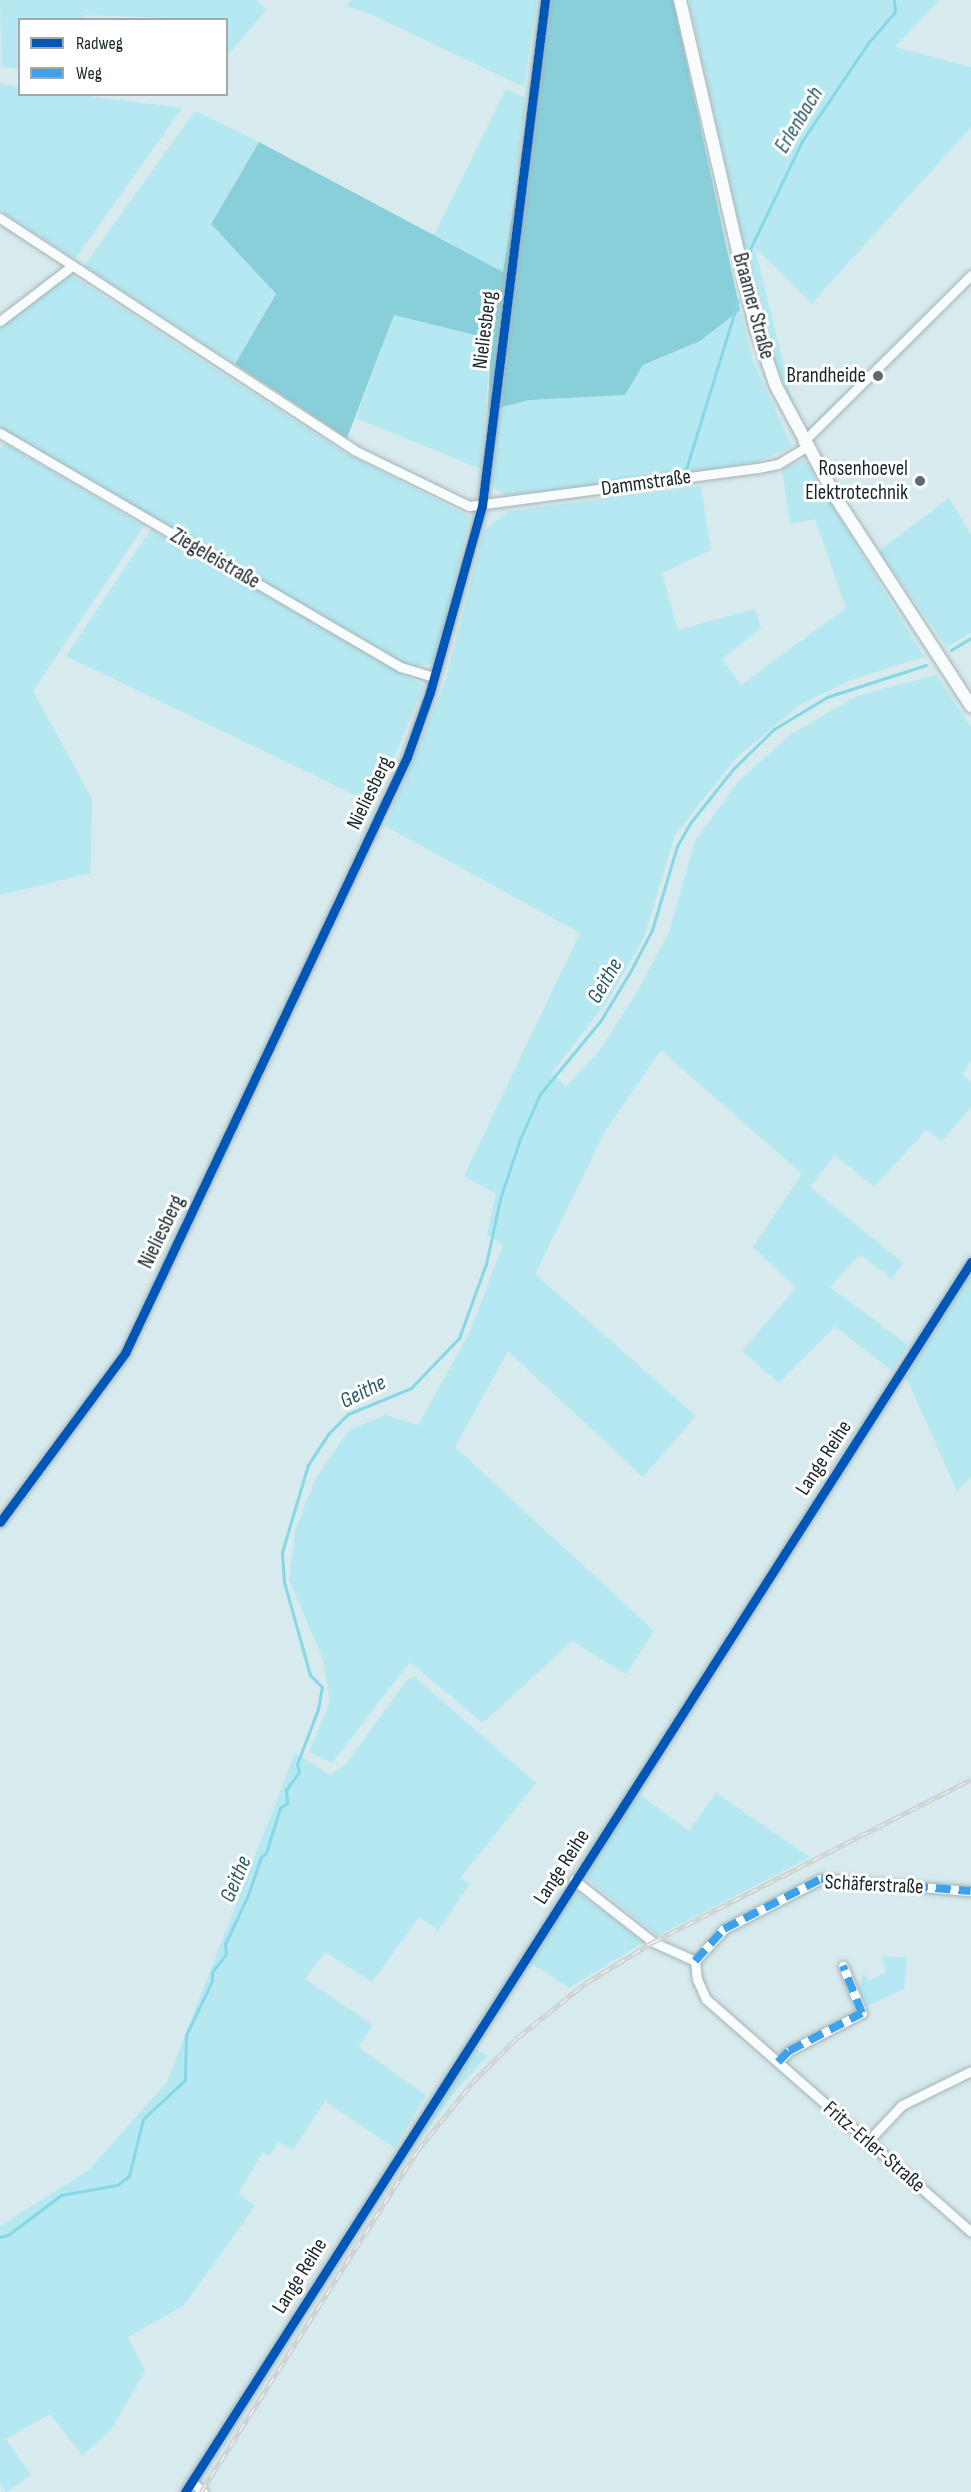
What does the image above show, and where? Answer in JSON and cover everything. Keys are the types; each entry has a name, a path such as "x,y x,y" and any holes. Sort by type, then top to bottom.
{"street":[{"name":"Nieliesberg","path":"0,1522 125,1353 407,757 433,677 482,506 545,0"},
{"name":"Braamer Straße","path":"680,0 756,328 776,386 804,444 971,706"},
{"path":"0,218 354,450 455,502 482,506"},
{"path":"0,321 72,266"},
{"path":"804,444 971,275"},
{"name":"Ziegeleistraße","path":"0,433 401,667 433,677"},
{"name":"Dammstraße","path":"482,506 758,468 778,464 804,444"},
{"name":"Lange Reihe","path":"185,2492 971,1262"},
{"name":"Schäferstraße","path":"696,1961 724,1929 821,1879 971,1891"},
{"path":"574,1880 653,1942 696,1961"},
{"name":"Fritz-Erler-Straße","path":"696,1961 697,1979 706,1999 971,2232"},
{"path":"777,2062 789,2051 862,2013 843,1966"},
{"path":"868,2141 902,2105 971,2071"},
{"path":"192,2482 203,2492"}],"shaded area":[{"path":"0,0 257,0 266,10 228,55 228,18 84,15 83,18 18,18 18,69 2,67"},
{"path":"351,0 537,0 524,87 370,14 346,6"},
{"path":"546,0 673,0 740,310 700,341 643,365 625,395 529,400 488,411 491,339 394,315 347,438 235,364 276,294 211,224 259,142 503,272"},
{"path":"689,0 939,0 895,47 971,67 971,127 812,303 755,248 796,415 760,319"},
{"path":"0,84 18,87 18,96 86,96 182,108 75,259 0,211"},
{"path":"506,89 526,98 503,272 434,235"},
{"path":"195,111 259,142 211,224 276,294 235,364 84,266"},
{"path":"71,275 343,452 470,517 438,651 431,664 411,667 0,429 0,326"},
{"path":"740,310 753,361 792,447 754,463 682,474 507,496 491,486 499,409 529,400 625,395 643,365 700,341"},
{"path":"394,315 491,339 481,469 356,418"},
{"path":"5,444 144,526 33,691 92,799 91,873 0,895 0,448"},
{"path":"805,460 924,657 851,680 801,704 736,758 675,835 644,937 608,1000 552,1073 566,1087 600,1050 636,994 669,932 695,841 739,781 790,735 857,696 936,675 971,727 971,1061 962,1075 971,1082 971,1107 942,1141 926,1130 874,1187 835,1155 810,1187 903,1263 892,1279 860,1254 830,1287 908,1345 892,1371 835,1326 779,1383 742,1351 796,1288 753,1247 802,1174 661,1050 605,1131 535,1274 696,1416 643,1477 508,1351 455,1447 654,1631 626,1674 572,1641 483,1723 410,1662 332,1763 309,1752 330,1702 323,1659 289,1580 295,1531 316,1478 349,1430 386,1415 418,1425 469,1334 503,1245 487,1234 496,1194 464,1176 580,933 385,826 445,682 484,530 509,511 701,486 711,550 662,573 678,630 755,609 761,628 722,659 741,685 846,608 815,519 790,524 782,469"},
{"path":"949,498 971,535 971,633 947,647 879,551"},
{"path":"151,529 424,686 374,804 66,656"},
{"path":"971,1272 971,1477 957,1491 906,1377"},
{"path":"415,1677 536,1783 461,1877 470,1884 438,1930 419,1917 372,1982 325,1952 305,1979 373,2025 358,2047 426,2095 395,2148 325,2101 293,2150 279,2142 269,2156 263,2152 238,2194 255,2206 184,2305 128,2337 145,2371 110,2431 82,2455 50,2414 6,2439 31,2475 6,2492 0,2484 0,2226 89,2170 167,2082 295,1753 330,1775 346,1764 407,1680"},
{"path":"638,1793 689,1831 716,1793 810,1857 658,1936 588,1880 587,1873"},
{"path":"578,1893 644,1942 569,1988 528,1961 573,1894"},
{"path":"882,1956 907,1958 904,1989 867,2006 858,1989 864,1972 868,1981 886,1972"},
{"path":"473,2048 487,2056 456,2090 380,2195"}],"waterway":[{"name":"Erlenbach","path":"746,264 750,249 802,141 868,43 895,12 894,0"},
{"name":"Erlenbach","path":"686,469 738,301"},
{"name":"Geithe","path":"951,650 971,638"},
{"name":"Geithe","path":"0,2237 8,2235 61,2195 117,2185 129,2176 143,2119 185,2080 186,2035 212,1981 212,1972 226,1954 225,1944 248,1895 261,1857 266,1853 280,1808 287,1803 286,1790 299,1772 297,1764 318,1709 322,1687 310,1675 284,1582 282,1552 308,1465 329,1433 348,1414 411,1388 459,1338 486,1264 500,1199 520,1139 540,1094 601,1020 630,972 652,930 677,846 691,822 733,769 774,729 827,697 926,665"}],"railway":[{"path":"201,2492 417,2151 472,2083 518,2037 586,1983 653,1942 971,1779"}],"marked path":[{"path":"695,1961 724,1929 821,1879 971,1891"},
{"path":"778,2062 789,2051 862,2013 843,1966"}],"cycle path":[{"path":"0,1522 125,1353 407,757 430,692 482,506 545,0"},
{"path":"185,2492 971,1262"}],"place":[{"name":"Brandheide","path":"878,376"},
{"name":"Rosenhoevel Elektrotechnik","path":"920,481"}]}
